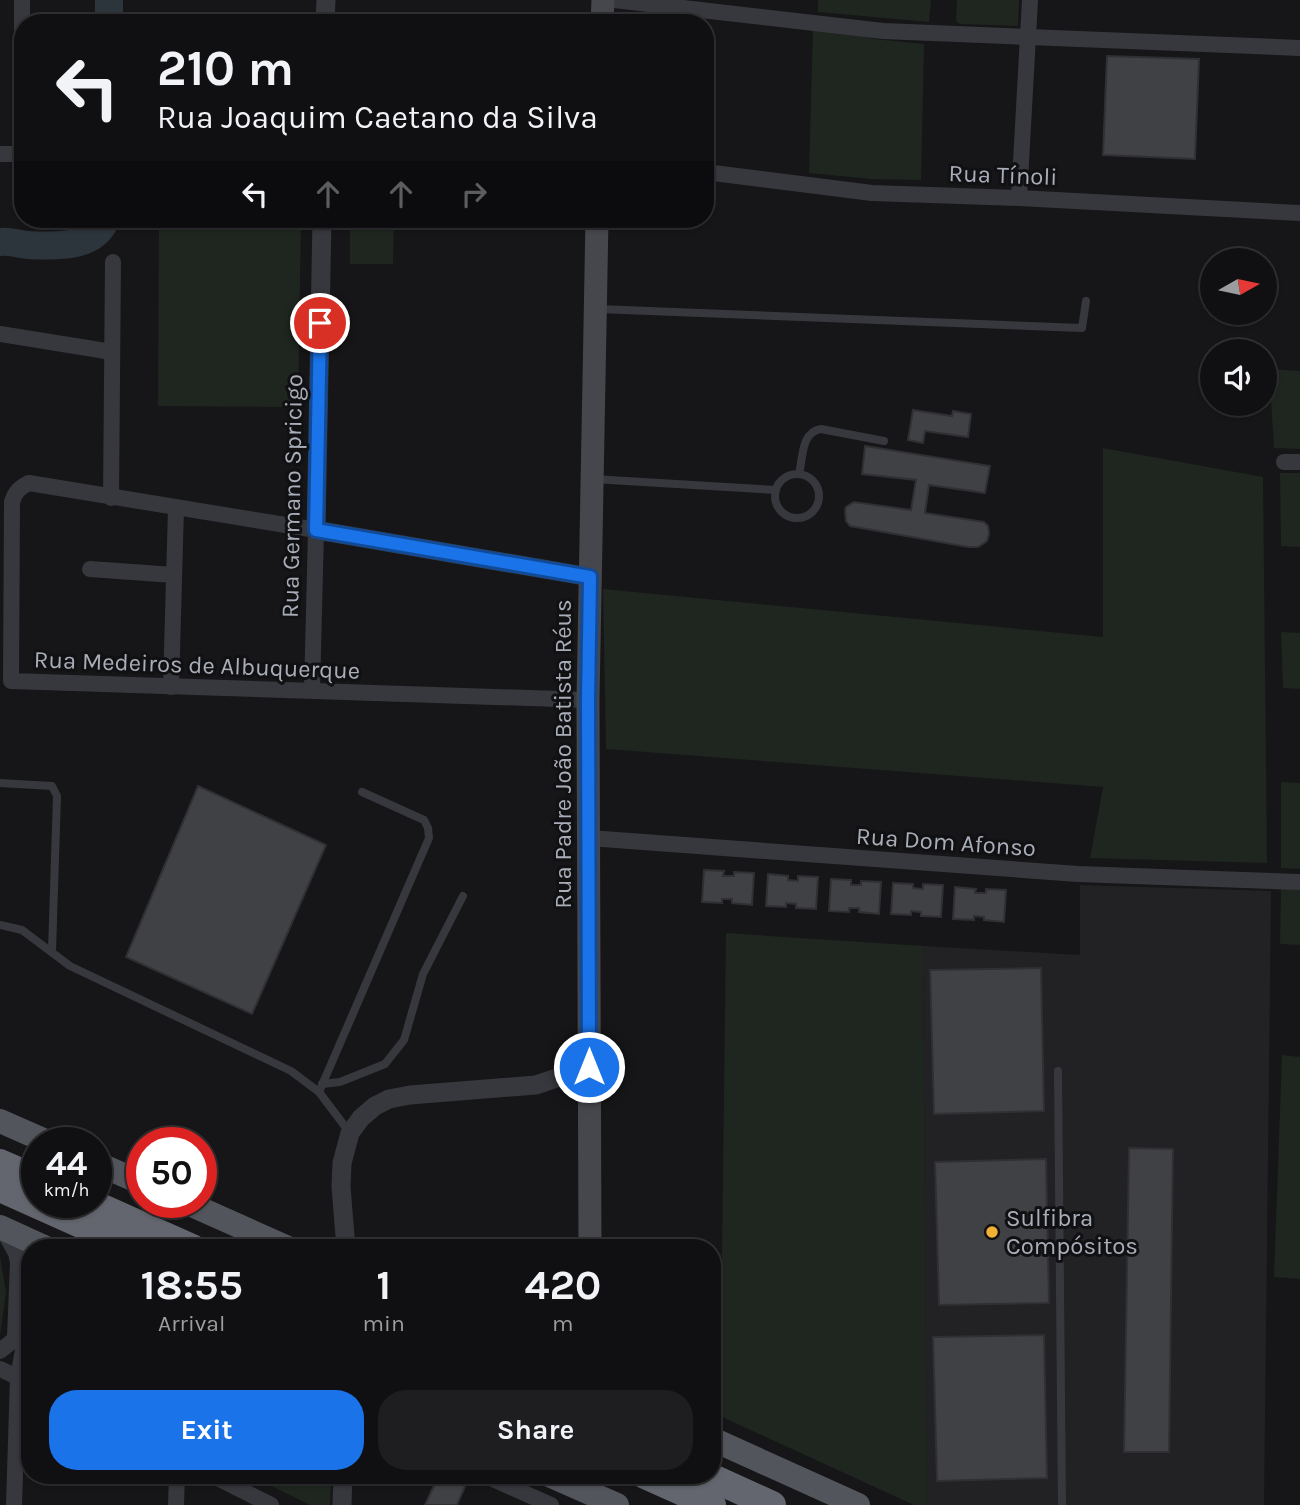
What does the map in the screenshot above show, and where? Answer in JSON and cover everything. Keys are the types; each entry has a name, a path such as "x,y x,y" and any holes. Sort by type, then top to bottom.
{"highway":[{"path":"0,1163 21,1173"},
{"path":"0,1188 114,1239"},
{"path":"112,1212 172,1239"},
{"path":"721,1482 772,1505"},
{"path":"665,1484 712,1505"}],"main road":[{"name":"Rua Padre João Batista Réus","path":"590,1239 588,700 597,228"},
{"path":"0,1121 21,1130"},
{"path":"217,1216 268,1239"},
{"path":"1,1227 27,1239"},
{"path":"721,1443 858,1505"},
{"path":"569,1484 610,1503"}],"street":[{"path":"614,0 883,31 1300,48"},
{"path":"1019,198 1030,0"},
{"name":"Rua Tínoli","path":"714,173 872,193 1300,213"},
{"name":"Rua Germano Spricigo","path":"313,691 322,228"},
{"path":"113,262 111,498 590,577"},
{"path":"0,334 112,352"},
{"name":"Rua Medeiros de Albuquerque","path":"111,498 29,484 20,487 12,502 5,681 588,700"},
{"path":"171,687 176,508"},
{"path":"90,569 174,575"},
{"name":"Rua Dom Afonso","path":"589,838 1078,874 1300,882"},
{"path":"345,1239 342,1163 350,1133 368,1112 389,1099 536,1085 589,1067"},
{"path":"1,1227 16,1253 19,1264 15,1339 21,1366"},
{"path":"0,1352 15,1339"},
{"path":"0,1369 21,1379"},
{"path":"14,1505 21,1418"},
{"path":"176,1505 177,1484"},
{"path":"230,1484 271,1505"},
{"path":"342,1505 343,1484"},
{"path":"504,1484 551,1505"}],"lane":[{"path":"594,309 1082,328 1086,301"},
{"path":"799,474 807,435 812,430 821,429 884,441"},
{"path":"799,474 812,480 818,492 817,505 808,515 796,519 783,514 775,503 776,489 785,478 799,474"},
{"path":"592,479 776,489"},
{"path":"0,783 52,786 57,796 52,951"},
{"path":"321,1088 429,838 424,820 362,792"},
{"path":"321,1088 385,1064 404,1040 423,974 463,896"},
{"path":"0,925 22,930 70,966 292,1071 321,1088 350,1133"},
{"path":"1058,1071 1062,1505"}],"shaded area":[{"path":"818,0 931,0 929,22 818,12"},
{"path":"957,0 1019,0 1018,26 960,24 956,21"},
{"path":"813,28 874,39 924,44 921,180 809,173"},
{"path":"159,228 301,228 298,407 158,406"},
{"path":"350,228 394,228 393,264 350,264"},
{"path":"1277,370 1300,371 1300,449 1274,448 1272,416 1277,416"},
{"path":"1103,448 1263,477 1267,863 1090,858 1103,787 606,749 603,589 1103,637"},
{"path":"1280,473 1300,473 1300,547 1281,546"},
{"path":"1281,632 1300,633 1300,689 1283,688"},
{"path":"1281,782 1300,783 1300,869 1281,868"},
{"path":"1080,885 1271,891 1264,1505 927,1505 923,946 1080,955"},
{"path":"1286,886 1300,887 1300,945 1280,944 1281,889"},
{"path":"726,933 923,946 927,1505 914,1505 721,1416"},
{"path":"1282,1055 1300,1057 1300,1279 1274,1277"},
{"path":"0,1257 6,1292 0,1335"},
{"path":"267,1484 331,1484 330,1505 310,1505"}],"building":[{"path":"1107,56 1199,59 1195,159 1103,155"},
{"path":"913,410 952,416 953,411 971,414 968,437 925,431 923,443 908,440"},
{"path":"865,446 990,466 985,493 929,485 925,513 984,522 988,526 987,541 978,547 968,547 850,526 846,521 845,510 854,502 911,510 916,480 862,474"},
{"path":"198,786 326,845 252,1014 126,957"},
{"path":"704,870 724,871 723,876 734,876 734,872 754,873 752,905 732,903 732,899 722,899 722,903 702,902"},
{"path":"768,874 788,876 788,880 798,881 798,876 818,877 816,909 796,908 796,904 786,903 786,907 766,906"},
{"path":"831,879 851,880 851,885 861,885 861,881 881,882 879,914 859,912 859,908 849,908 849,912 829,911"},
{"path":"893,883 913,884 913,888 923,889 923,884 943,885 941,917 921,916 921,912 911,911 911,915 891,914"},
{"path":"955,887 976,889 975,893 986,893 986,889 1006,890 1004,922 974,916 974,920 953,919"},
{"path":"1041,968 1044,1111 934,1114 930,970"},
{"path":"1129,1148 1173,1149 1169,1452 1124,1452"},
{"name":"Sulfibra Compósitos","path":"1046,1159 1049,1303 939,1305 935,1162"},
{"path":"1044,1335 1047,1478 937,1481 933,1337"},
{"path":"435,1484 466,1484 457,1505 425,1505"}],"waterway":[{"path":"109,0 109,14"},
{"path":"0,242 28,245 73,244 93,236 101,228"}],"place":[{"name":"Sulfibra Compósitos","path":"992,1232"}],"route":[{"path":"320,323 316,530 590,577 589,1067"}]}
